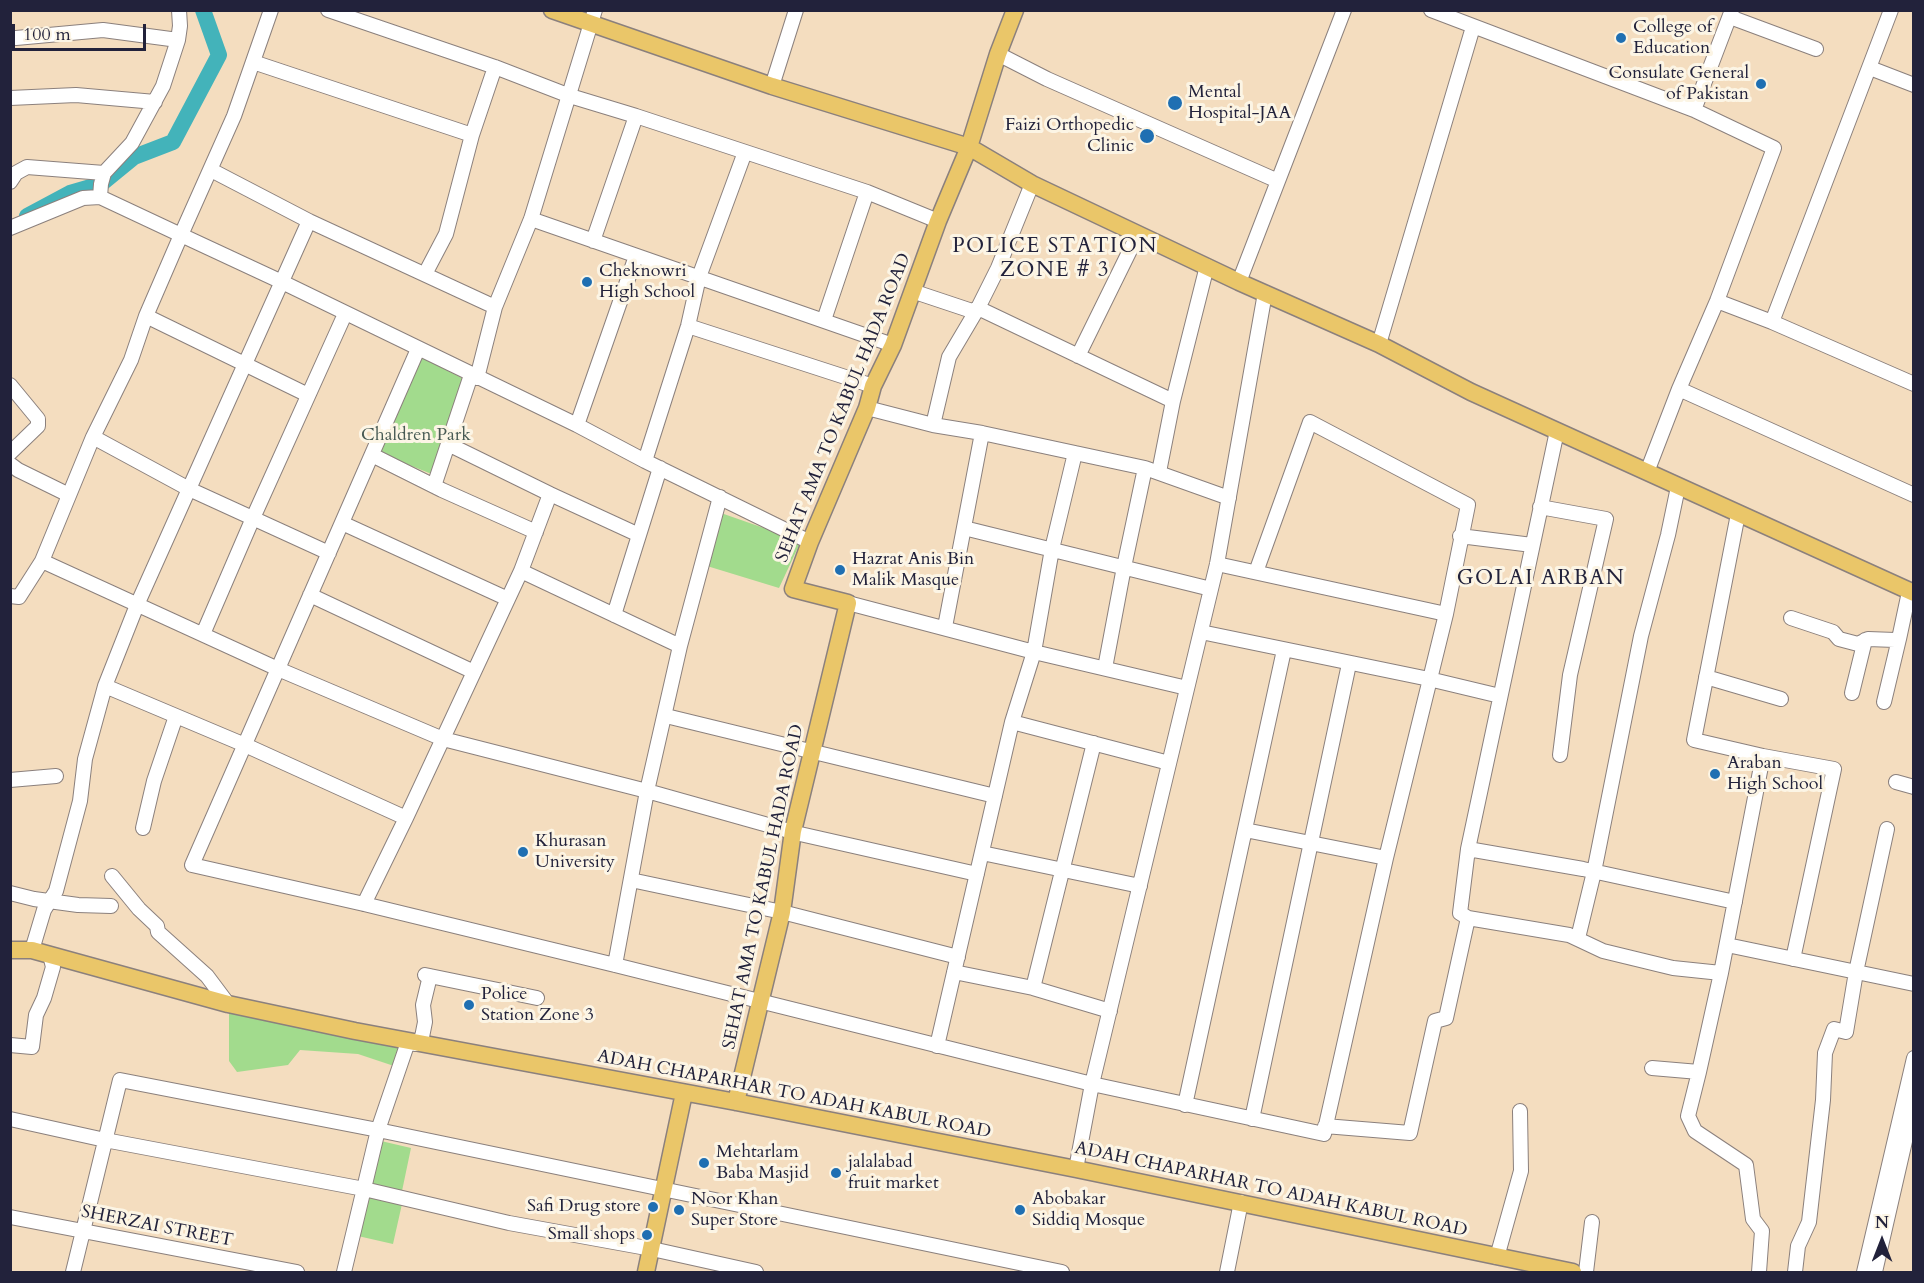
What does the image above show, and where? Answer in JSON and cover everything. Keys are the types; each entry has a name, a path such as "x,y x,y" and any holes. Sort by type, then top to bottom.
{"main road":[{"path":"552,10 594,17 772,86 969,147 1032,184 1239,282 1379,344 1471,392 1912,592"},
{"name":"SEHAT AMA TO KABUL HADA ROAD","path":"736,1102 782,912 793,831 848,603 793,589 810,542 867,408 873,386 893,345 938,221 969,147 998,54 1015,10"},
{"name":"ADAH CHAPARHAR TO ADAH KABUL ROAD","path":"10,950 32,950 228,1004 412,1043 736,1102 1076,1169 1573,1272"},
{"path":"646,1272 684,1093"}],"street":[{"path":"100,197 104,173 132,143 163,86 178,40 179,10"},
{"path":"10,596 19,597 42,561 93,437 131,360 146,316 234,116 271,10"},
{"path":"328,10 570,96 867,192 938,221"},
{"path":"772,86 796,10"},
{"path":"1239,282 1344,10"},
{"path":"1431,10 1694,110 1772,146 1774,150 1717,301 1679,389 1647,472"},
{"path":"1772,322 1891,10"},
{"path":"1694,110 1731,14 1816,49"},
{"path":"434,486 474,377 495,307 531,219 594,17"},
{"path":"1379,344 1473,27"},
{"path":"16,38 103,30 178,40"},
{"path":"998,54 1047,79 1278,181"},
{"path":"253,62 472,135"},
{"path":"425,274 446,234 472,135 495,68"},
{"path":"1870,68 1914,85"},
{"path":"10,98 76,95 155,102"},
{"path":"593,241 636,116"},
{"path":"645,461 688,326 699,277 745,152"},
{"path":"10,182 16,173 27,167 104,173"},
{"path":"211,170 309,221 495,307"},
{"path":"933,425 949,357 998,268 1032,184"},
{"path":"824,320 867,192"},
{"path":"10,228 83,198 100,197 577,425 810,542"},
{"path":"531,219 893,345"},
{"path":"32,950 44,910 56,891 77,812 85,759 105,686 137,605 309,221"},
{"path":"1078,357 1138,234"},
{"path":"577,425 636,256"},
{"path":"1159,472 1173,401 1207,266"},
{"path":"912,291 972,311 978,308"},
{"path":"1076,1169 1092,1084 1217,564 1265,293"},
{"path":"1717,301 1772,322 1914,384"},
{"path":"978,308 1173,401"},
{"path":"203,634 345,314"},
{"path":"146,316 308,395"},
{"path":"688,326 873,386"},
{"path":"418,349 192,865 615,964 1092,1084 1324,1134 1386,858 1446,614 1468,505 1311,422 1256,572"},
{"path":"10,385 38,419 38,426 10,453"},
{"path":"1679,389 1914,495"},
{"path":"867,408 933,425 982,433 1145,468 1229,498"},
{"path":"1557,431 1468,849 1460,913 1468,918 1569,935 1603,951 1672,968 1721,973"},
{"path":"945,627 982,433"},
{"path":"93,437 189,489 329,553"},
{"path":"448,444 639,535"},
{"path":"937,1046 1012,722 1034,651 1053,549 1075,453"},
{"path":"372,455 536,532"},
{"path":"614,615 660,468"},
{"path":"1105,668 1145,468"},
{"path":"13,469 69,495"},
{"path":"1578,938 1594,872 1641,636 1668,535 1677,487"},
{"path":"364,904 508,599 550,494"},
{"path":"615,964 647,791 666,716 680,646 720,497"},
{"path":"1540,507 1606,519 1570,675 1560,755"},
{"path":"1738,514 1694,740 1834,769 1793,959"},
{"path":"342,523 508,599"},
{"path":"964,528 1211,589"},
{"path":"1460,536 1532,545"},
{"path":"42,561 278,669 443,740 647,791 793,831 977,874"},
{"path":"1217,564 1446,614"},
{"path":"520,571 680,646"},
{"path":"1884,702 1912,592"},
{"path":"310,595 474,672"},
{"path":"848,603 1034,651 1187,687"},
{"path":"1791,618 1833,632 1839,639 1858,644 1865,640 1899,639"},
{"path":"1201,632 1500,696"},
{"path":"1852,693 1865,640"},
{"path":"1185,1105 1284,650"},
{"path":"1252,1119 1349,664"},
{"path":"1707,677 1781,699"},
{"path":"105,686 245,745 406,818"},
{"path":"143,828 154,781 176,716"},
{"path":"666,716 995,796"},
{"path":"1012,722 1169,764"},
{"path":"1033,988 1094,743"},
{"path":"1759,1272 1762,1231 1754,1219 1746,1165 1695,1131 1688,1116 1727,945 1763,756"},
{"path":"10,780 56,776"},
{"path":"1896,782 1914,787"},
{"path":"1795,1272 1798,1246 1809,1222 1825,1053 1834,1029 1846,1032 1856,972 1887,829"},
{"path":"1245,830 1386,858"},
{"path":"1468,849 1594,872 1735,902"},
{"path":"982,853 1140,886"},
{"path":"112,876 139,909 157,926 158,932 207,976 228,1004"},
{"path":"631,880 782,912 958,957"},
{"path":"10,893 78,905 111,906"},
{"path":"1325,1126 1410,1133 1435,1021 1446,1018 1468,918"},
{"path":"1727,945 1914,984"},
{"path":"10,1045 32,1047 36,1015 44,998 53,967 50,955"},
{"path":"954,972 1033,988 1110,1011"},
{"path":"344,1272 378,1130 412,1043 422,1037 425,1022 423,1005 428,975 537,998"},
{"path":"1864,1272 1914,1058"},
{"path":"1652,1068 1699,1072"},
{"path":"73,1272 120,1080 378,1130 1062,1272"},
{"path":"1875,1272 1914,1102"},
{"path":"1497,1257 1521,1170 1520,1112"},
{"path":"10,1119 105,1140 364,1189 509,1223 652,1249 756,1272"},
{"path":"1227,1272 1244,1203"},
{"path":"1233,1272 1244,1203"},
{"name":"SHERZAI STREET","path":"10,1217 297,1272"},
{"path":"1586,1272 1592,1222"}],"green space":[{"name":"Chaldren Park","path":"417,355 466,380 434,475 377,452"},
{"path":"721,513 801,541 779,588 707,566"},
{"path":"229,1010 403,1047 397,1067 358,1054 300,1050 288,1065 237,1072 229,1061"},
{"path":"381,1141 411,1148 402,1191 371,1184"},
{"path":"367,1197 402,1204 393,1244 358,1236"}],"waterway":[{"path":"27,216 70,193 101,184 134,157 173,142 219,55 203,10"}],"place":[{"name":"College of Education","path":"1621,38"},
{"name":"Consulate General of Pakistan","path":"1761,84"},
{"name":"Mental Hospital-JAA","path":"1175,103"},
{"name":"Faizi Orthopedic Clinic","path":"1147,136"},
{"name":"Cheknowri High School","path":"587,282"},
{"name":"Hazrat Anis Bin Malik Masque","path":"840,570"},
{"name":"Araban High School","path":"1715,774"},
{"name":"Khurasan University","path":"523,852"},
{"name":"Police Station Zone 3","path":"469,1005"},
{"name":"Mehtarlam Baba Masjid","path":"704,1163"},
{"name":"jalalabad fruit market","path":"836,1173"},
{"name":"Safi Drug store","path":"653,1207"},
{"name":"Noor Khan Super Store","path":"679,1210"},
{"name":"Abobakar Siddiq Mosque","path":"1020,1210"},
{"name":"Small shops","path":"647,1235"}],"district":[{"name":"POLICE STATION ZONE # 3","path":"1055,259"},
{"name":"GOLAI ARBAN","path":"1541,579"}]}
